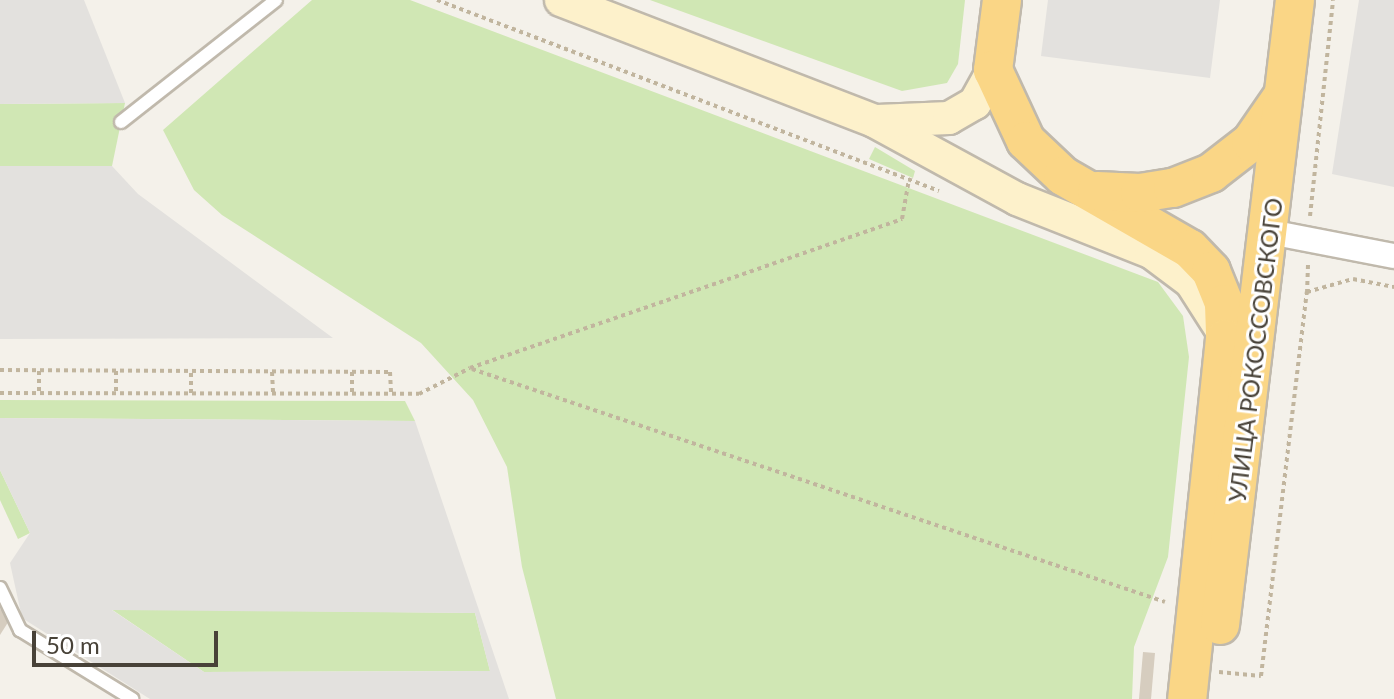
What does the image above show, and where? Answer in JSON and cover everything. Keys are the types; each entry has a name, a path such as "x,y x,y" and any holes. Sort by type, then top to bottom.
{"highway":[{"path":"993,70 1002,0"},
{"name":"УЛИЦА РОКОССОВСКОГО","path":"1213,685 1270,232 1295,0"},
{"name":"УЛИЦА РОКОССОВСКОГО","path":"993,70 1026,141 1042,161 1164,231 1211,271 1224,304 1225,339 1187,699"},
{"path":"1089,190 1140,193 1173,188 1211,173 1251,142 1285,91"}],"main road":[{"path":"561,0 874,121 1017,199 1173,265 1209,304 1225,339"},
{"path":"874,121 949,118 975,103 993,70"}],"street":[{"path":"1270,232 1394,256"}],"lane":[{"path":"121,122 276,0"},
{"path":"0,588 20,630 132,699"}],"path":[{"path":"437,0 951,195"},
{"path":"1310,196 1333,0"},
{"path":"0,393 419,394 470,368 902,219 909,180"},
{"path":"1213,685 1261,676 1307,292"},
{"path":"470,368 1167,603"},
{"path":"0,370 390,372 391,394"},
{"path":"39,370 39,393"},
{"path":"116,371 116,393"},
{"path":"191,371 191,393"},
{"path":"271,371 273,394"},
{"path":"352,372 352,394"},
{"path":"1166,618 1169,589"}],"green space":[{"path":"312,0 410,0 1158,282 1183,316 1189,357 1168,557 1134,647 1132,699 556,699 522,567 507,467 473,400 421,343 222,215 194,190 163,130"},
{"path":"650,0 965,0 958,64 947,83 902,91"},
{"path":"125,103 112,166 0,166 0,104"},
{"path":"875,147 915,171 913,178 869,159"},
{"path":"0,400 405,401 415,421 0,418"},
{"path":"0,470 30,533 18,539 0,500"},
{"path":"111,609 475,613 490,671 204,672"}],"shaded area":[{"path":"0,0 84,0 125,103 0,104"},
{"path":"1048,0 1220,0 1210,78 1041,56"},
{"path":"1359,0 1394,0 1394,187 1332,174"},
{"path":"0,166 112,166 138,194 333,338 0,339"},
{"path":"0,418 415,421 509,699 150,699 22,618 10,563 30,533 0,470","holes":["112,610 475,613 490,671 204,672"]}],"building":[{"path":"0,609 12,616 0,635"},
{"path":"1143,652 1155,653 1151,699 1139,699"}]}
